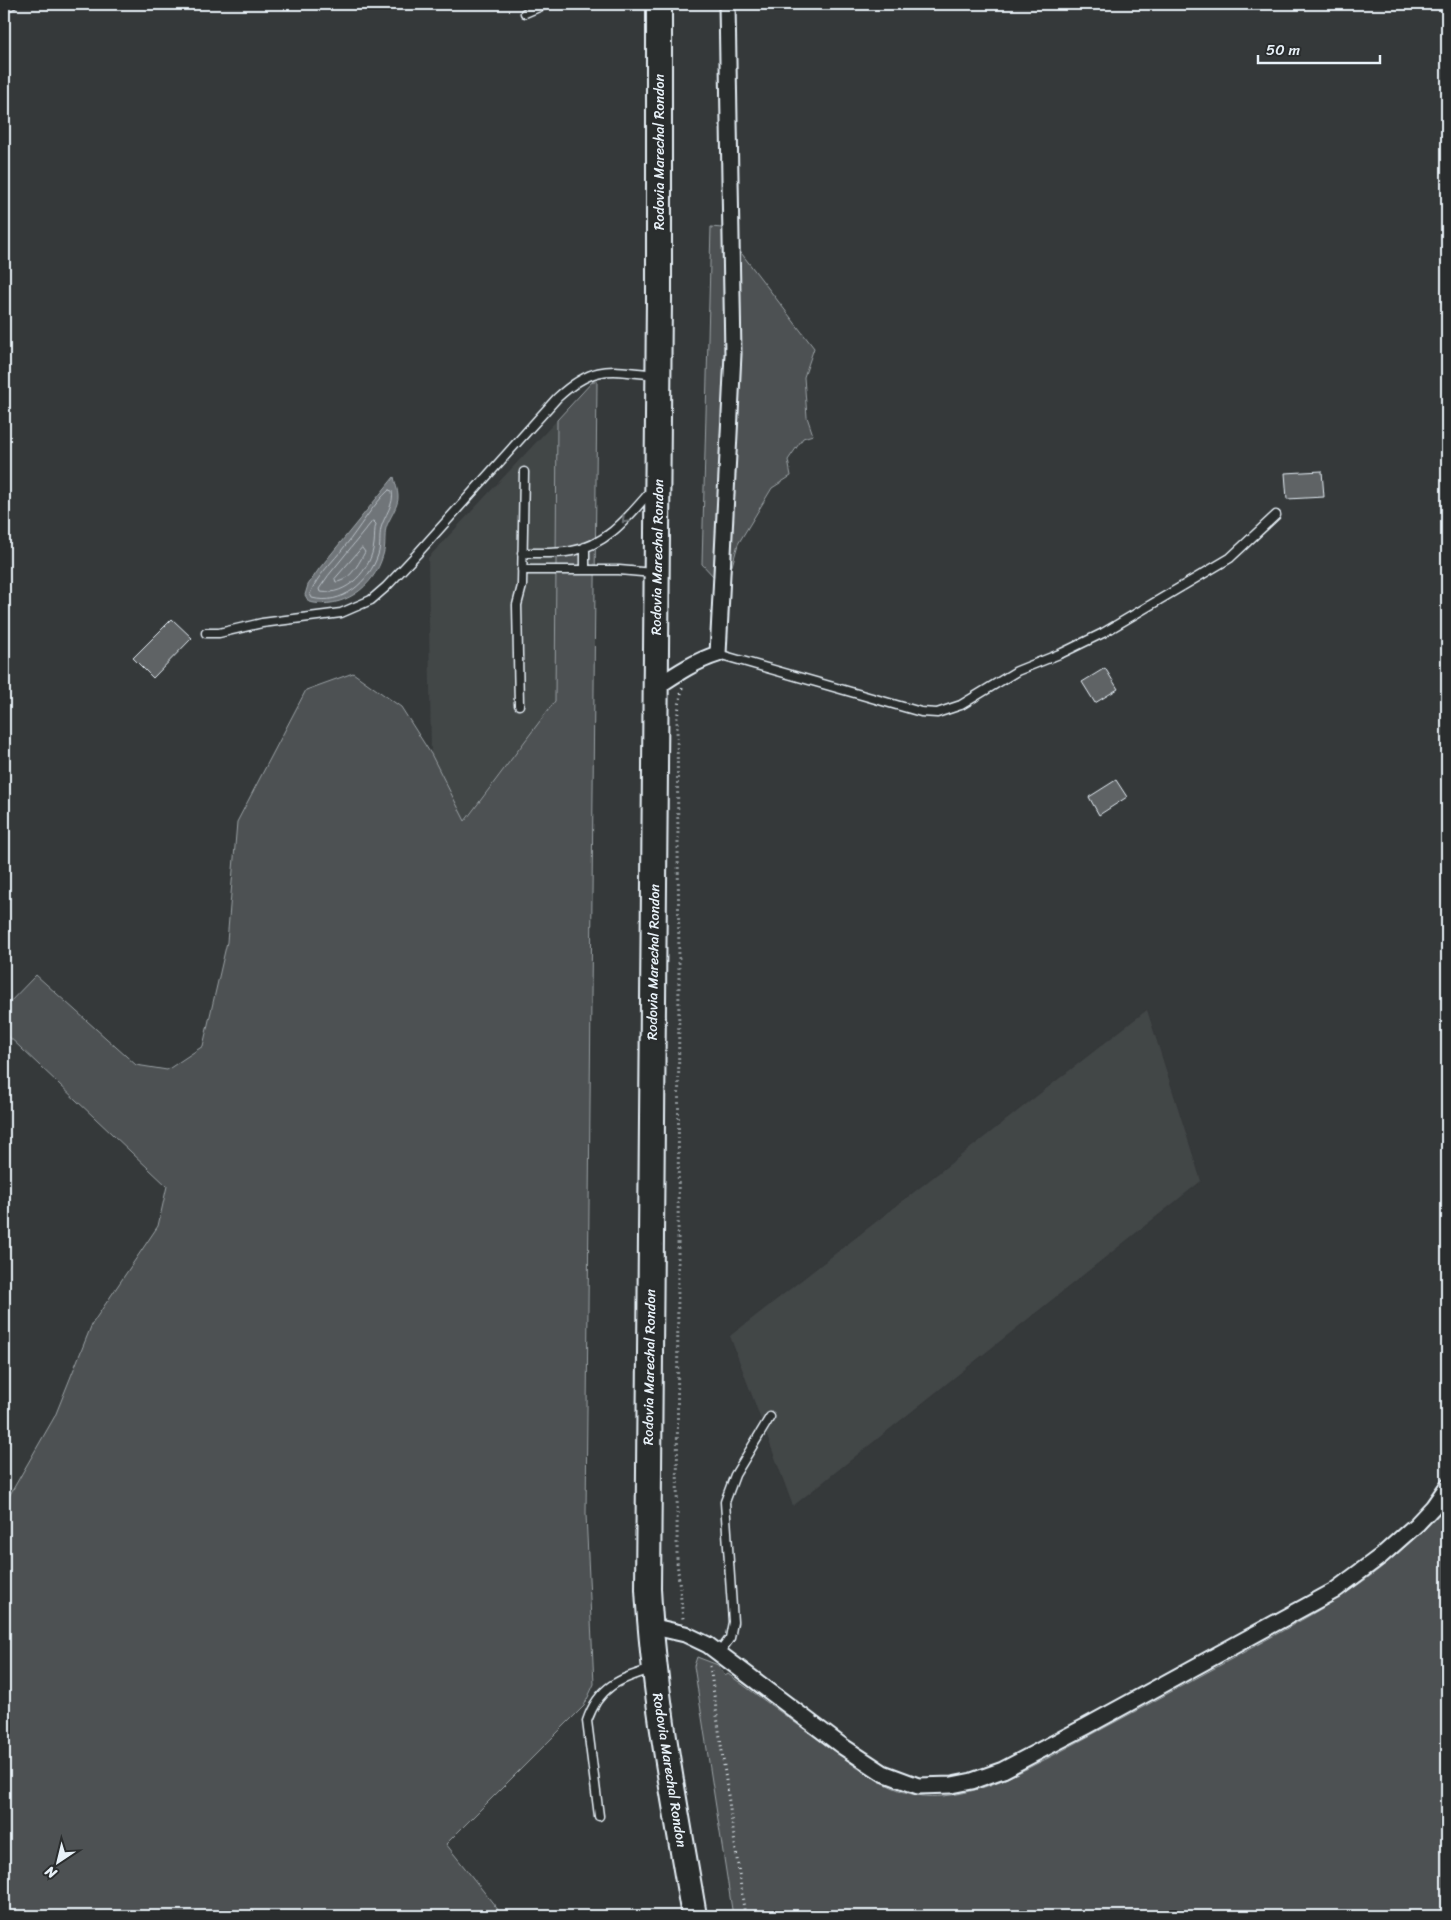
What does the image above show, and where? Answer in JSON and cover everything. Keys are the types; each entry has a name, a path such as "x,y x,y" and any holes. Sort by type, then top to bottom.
{"main road":[{"name":"Rodovia Marechal Rondon","path":"659,4 658,484 647,1545 650,1626 659,1709 694,1916"}],"street":[{"path":"655,688 688,666 718,654 733,354 727,4"},
{"path":"650,1626 685,1634 714,1649 842,1746 883,1773 918,1786 959,1784 1003,1770 1088,1726 1334,1591 1381,1556 1417,1524 1433,1507 1447,1487"}],"lane":[{"path":"4,8 13,4"},
{"path":"524,13 546,4"},
{"path":"206,633 219,633 262,623 341,613 370,600 386,587 417,554 557,398 571,385 597,372 658,375"},
{"path":"519,705 517,606 522,586 524,472"},
{"path":"522,553 556,552 585,547 613,531 658,484"},
{"path":"718,654 921,712 937,713 972,700 1017,671 1062,653 1094,637 1217,567 1242,548 1276,515"},
{"path":"585,547 585,570"},
{"path":"522,570 619,570 656,574"},
{"path":"714,1649 730,1638 733,1622 725,1502 735,1475 770,1417"},
{"path":"599,1816 587,1721 591,1709 601,1694 612,1685 625,1678 654,1669"}],"path":[{"path":"685,1634 677,1560 679,965 677,718 680,693 688,666"},
{"path":"714,1649 745,1916"}],"shaded area":[{"path":"711,227 722,228 814,348 804,377 807,417 813,435 803,438 788,460 791,476 772,488 738,544 732,566 714,577 702,564"},
{"path":"593,381 597,381 586,1514 594,1684 584,1706 446,1844 503,1916 4,1916 4,1505 55,1416 92,1324 158,1226 167,1186 4,1032 4,1008 36,975 136,1065 167,1070 203,1046 227,942 237,822 306,690 353,673 401,707 431,754 465,821 555,701 557,420"},
{"path":"557,420 555,701 464,821 431,754 428,558"},
{"path":"1147,1010 1201,1181 793,1506 730,1336"},
{"path":"1447,1504 1447,1916 733,1916 694,1666 697,1657 718,1665 725,1676 728,1674 859,1769 881,1782 903,1791 925,1796 965,1793 1003,1780 1052,1756 1320,1610 1372,1575 1389,1561 1427,1527"}],"water":[{"path":"394,477 398,491 398,500 386,528 383,555 379,567 364,586 355,594 345,599 321,604 309,602 305,595 308,585"}],"building":[{"path":"1322,471 1324,497 1287,499 1285,473"},
{"path":"172,619 192,638 153,678 133,658"},
{"path":"1105,668 1118,689 1095,703 1082,682"},
{"path":"1116,780 1127,797 1099,815 1089,797"}]}
